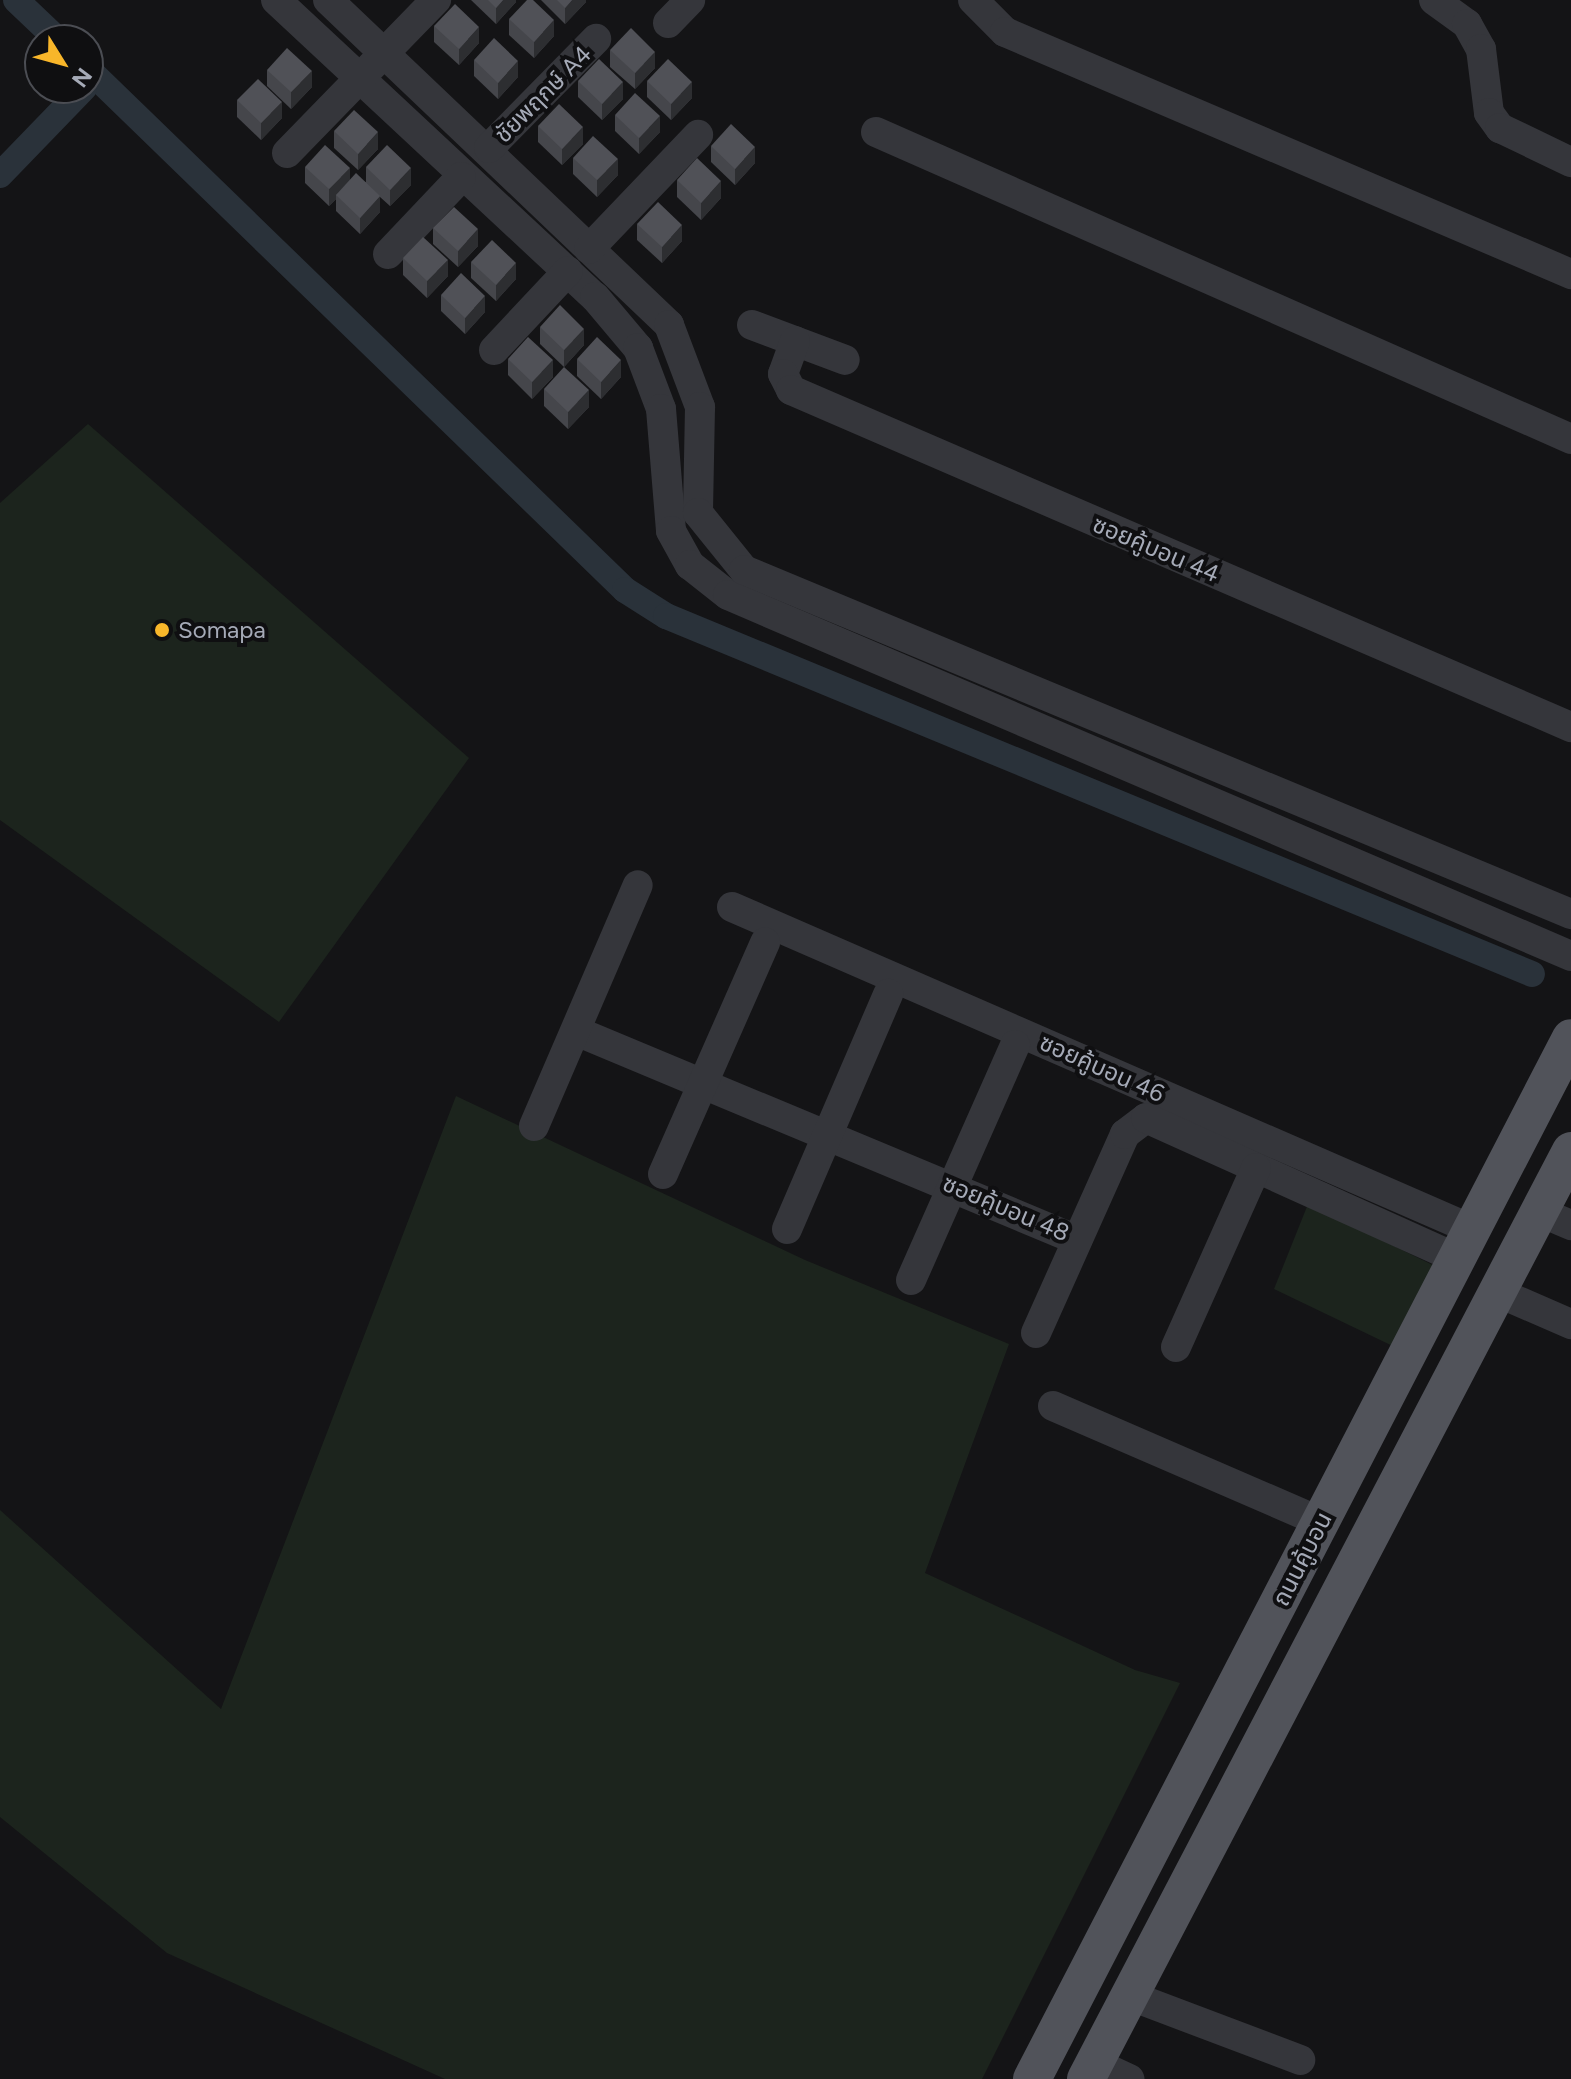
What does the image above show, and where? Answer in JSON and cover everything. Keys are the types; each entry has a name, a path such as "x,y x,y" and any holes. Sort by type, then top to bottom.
{"main road":[{"name":"ถนนคู้บอน","path":"1032,2079 1571,1038"},
{"path":"1091,2071 1497,1292 1562,1192"}],"street":[{"path":"276,0 461,177 568,271 617,321 650,371 661,409 671,531 690,565 728,595 1571,956"},
{"path":"328,0 385,56 489,148 669,325 681,349 700,407 698,513 744,570 1571,914"},
{"path":"287,153 363,81 436,0"},
{"path":"668,23 690,0"},
{"path":"973,0 1005,32 1571,274"},
{"path":"1434,0 1467,24 1481,49 1489,113 1500,128 1571,162"},
{"name":"ชัยพฤกษ์ A4","path":"489,148 596,39"},
{"path":"876,132 1571,439"},
{"path":"589,249 698,135"},
{"path":"388,254 461,177"},
{"path":"494,350 568,271"},
{"path":"752,325 845,360"},
{"name":"ซอยคู้บอน 44","path":"795,341 783,374 791,390 1571,727"},
{"path":"728,595 744,570"},
{"path":"534,1126 638,885"},
{"name":"ซอยคู้บอน 46","path":"732,907 1465,1244"},
{"path":"663,1174 765,943"},
{"path":"787,1229 888,994"},
{"name":"ซอยคู้บอน 48","path":"576,1031 830,1132 1077,1240 1125,1134 1140,1120 1256,1168 1465,1244"},
{"path":"911,1280 1015,1045"},
{"path":"1176,1347 1256,1168"},
{"path":"1036,1333 1077,1240"},
{"path":"1497,1292 1571,1324"},
{"path":"1053,1406 1321,1522"},
{"path":"1131,1996 1300,2060"},
{"path":"1091,2071 1129,2079"}],"shaded area":[{"name":"Somapa","path":"88,424 469,758 279,1022 0,820 0,503"},
{"path":"456,1096 805,1260 1009,1344 925,1573 1135,1670 1180,1683 982,2079 445,2079 167,1953 0,1817 0,1510 221,1709"},
{"path":"1308,1204 1443,1270 1401,1350 1274,1289"}],"building":[{"path":"488,0 503,0 496,8"},
{"path":"527,0 533,0 554,20 534,42 509,19"},
{"path":"557,0 572,0 565,8"},
{"path":"455,4 479,27 459,49 434,26"},
{"path":"631,28 655,52 635,73 610,50"},
{"path":"494,38 518,61 498,83 474,60"},
{"path":"287,48 312,71 291,92 267,70"},
{"path":"599,59 623,82 602,104 578,81"},
{"path":"668,59 692,82 671,104 647,81"},
{"path":"258,79 282,102 261,123 237,100"},
{"path":"635,93 660,116 639,138 615,115"},
{"path":"559,104 583,127 562,149 538,126"},
{"path":"354,110 378,132 358,154 334,131"},
{"path":"731,124 755,147 735,169 711,146"},
{"path":"593,136 618,159 597,180 573,158"},
{"path":"325,145 350,168 329,189 305,167"},
{"path":"387,145 411,168 390,190 366,167"},
{"path":"697,158 721,181 701,203 677,180"},
{"path":"356,173 380,196 360,218 336,195"},
{"path":"658,202 682,225 662,247 637,224"},
{"path":"454,207 478,229 458,251 433,228"},
{"path":"423,237 448,260 427,281 403,258"},
{"path":"492,240 516,263 496,285 471,262"},
{"path":"461,273 485,296 465,318 441,295"},
{"path":"560,305 584,329 564,350 540,327"},
{"path":"528,337 553,360 532,382 508,359"},
{"path":"597,337 621,360 601,382 577,359"},
{"path":"564,367 589,390 568,412 544,389"}],"waterway":[{"path":"16,0 41,24"},
{"path":"104,85 625,590 666,616 1532,974"},
{"path":"0,175 69,104"}],"place":[{"name":"Somapa","path":"162,630"}]}
